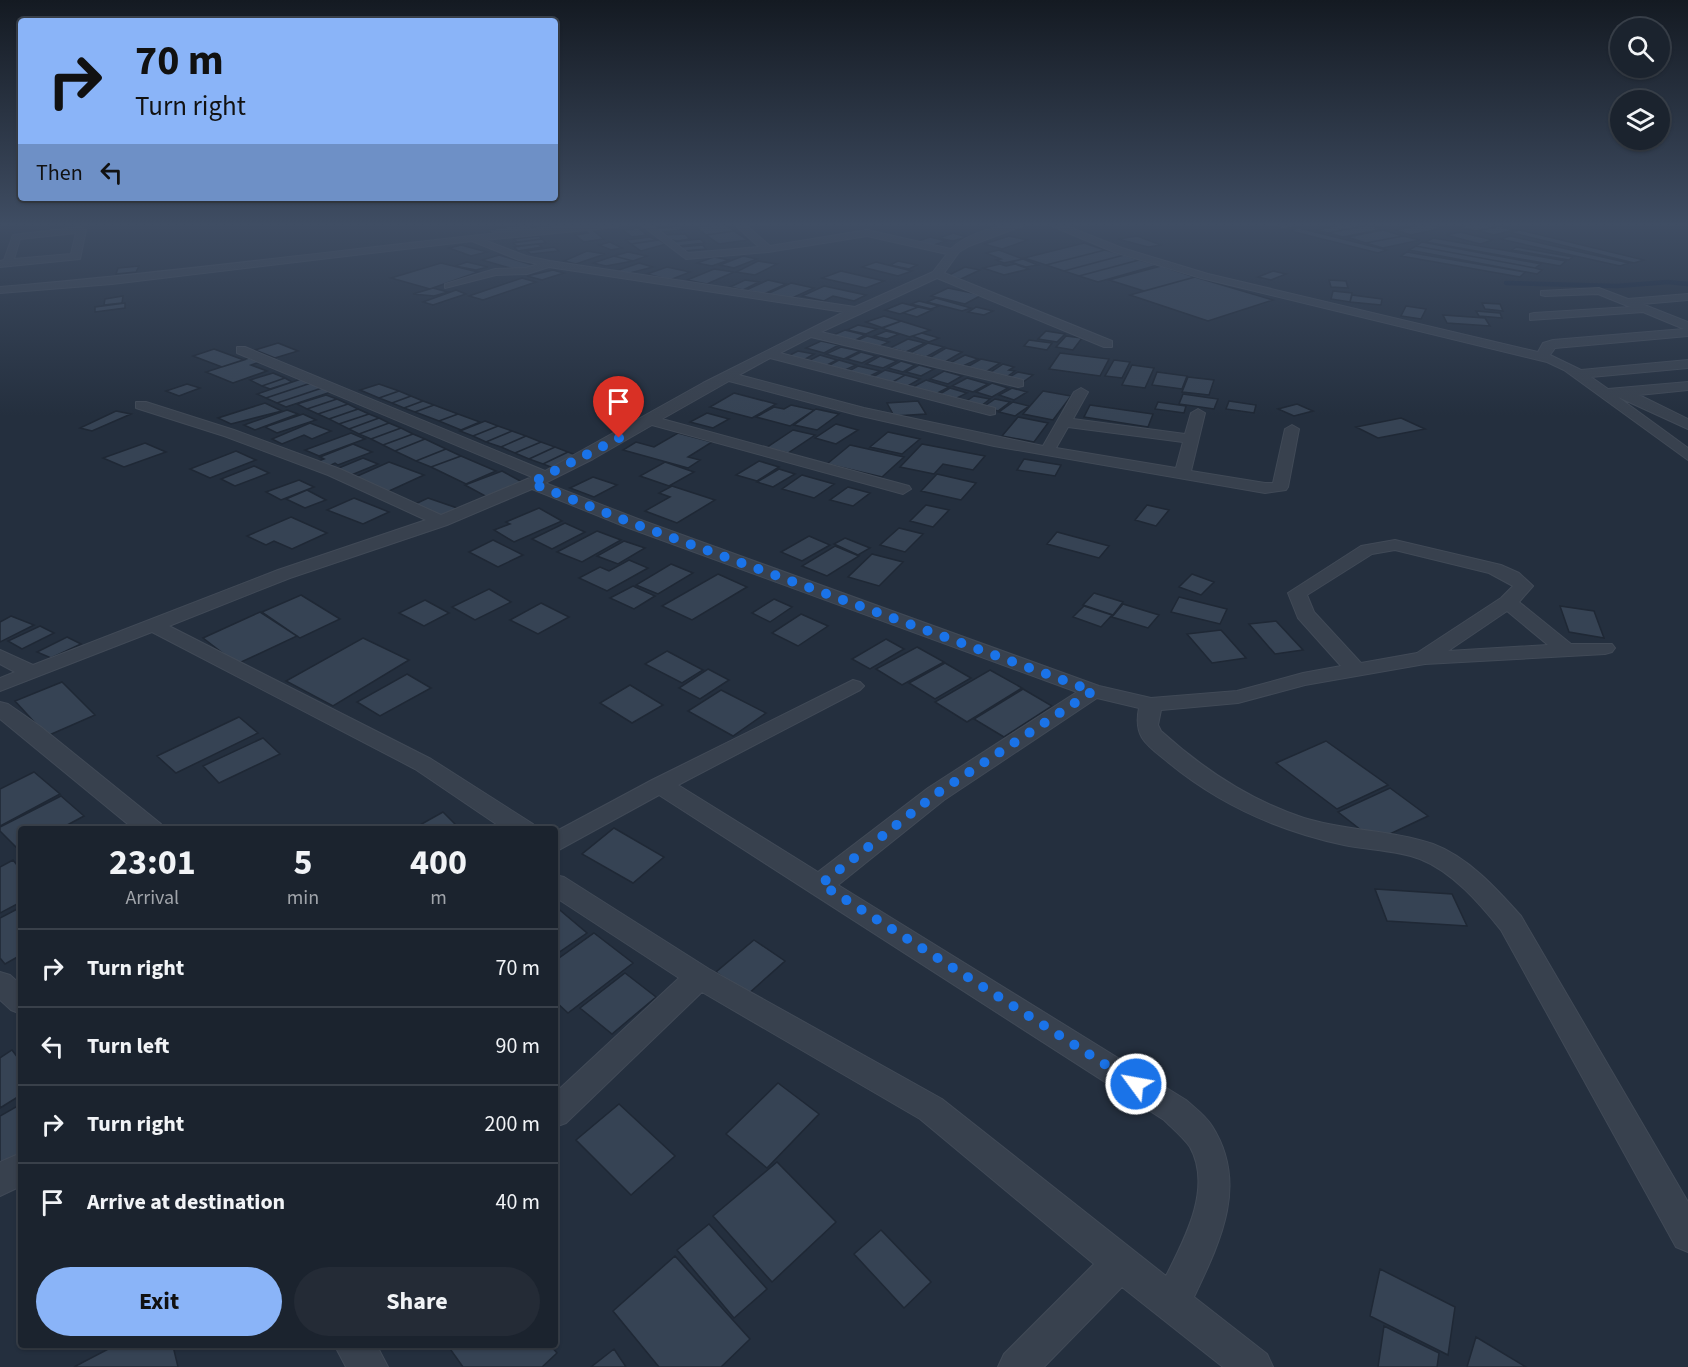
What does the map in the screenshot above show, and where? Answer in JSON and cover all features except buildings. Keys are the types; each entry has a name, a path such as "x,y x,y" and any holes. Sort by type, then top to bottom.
{"street":[{"path":"0,290 27,288"},
{"path":"111,297 112,288"},
{"path":"702,288 857,312"},
{"path":"0,685 151,624 284,574 441,521 539,480 768,354 908,288"},
{"path":"971,288 1108,344"},
{"path":"1254,288 1543,357 1569,367 1688,455"},
{"path":"1545,293 1591,290 1687,326"},
{"path":"1625,301 1688,297"},
{"path":"1534,317 1646,310"},
{"path":"1543,357 1547,346 1553,344 1687,326"},
{"path":"809,333 1018,383"},
{"path":"241,350 632,523 1093,691 1151,704 1238,697 1303,679 1425,658 1605,648"},
{"path":"768,354 990,411"},
{"path":"1579,374 1688,364"},
{"path":"727,376 862,412 994,442 1265,488 1281,487 1292,429"},
{"path":"1604,394 1688,386"},
{"path":"862,412 903,390"},
{"path":"1047,451 1081,392"},
{"path":"1623,392 1688,425"},
{"path":"141,405 229,433 363,483 441,521"},
{"path":"1182,474 1198,413"},
{"path":"651,420 903,489"},
{"path":"1065,422 1191,439"},
{"path":"1356,670 1305,614 1297,593 1367,550 1395,545 1495,569 1513,577 1524,586 1508,602 1425,658"},
{"path":"1508,602 1567,651"},
{"path":"151,624 423,764 518,826"},
{"path":"0,656 30,672"},
{"path":"558,841 660,785 853,686"},
{"path":"821,884 936,794 1093,691"},
{"path":"1151,704 1147,725 1151,734 1214,787 1292,823 1426,851 1443,859 1492,900 1511,923 1688,1235"},
{"path":"0,708 33,732 147,826"},
{"path":"660,785 821,884 1175,1110 1200,1137 1212,1162 1215,1200 1207,1225 1172,1304"},
{"path":"558,886 699,977 931,1109 1120,1263 1254,1367"},
{"path":"558,1110 699,977"},
{"path":"0,983 18,999"},
{"path":"0,1180 18,1170"},
{"path":"1017,1367 1120,1263"},
{"path":"355,1348 369,1367"}],"route":[{"path":"619,438 588,456 531,483 632,523 1093,691 936,794 821,884 1136,1084"}]}
